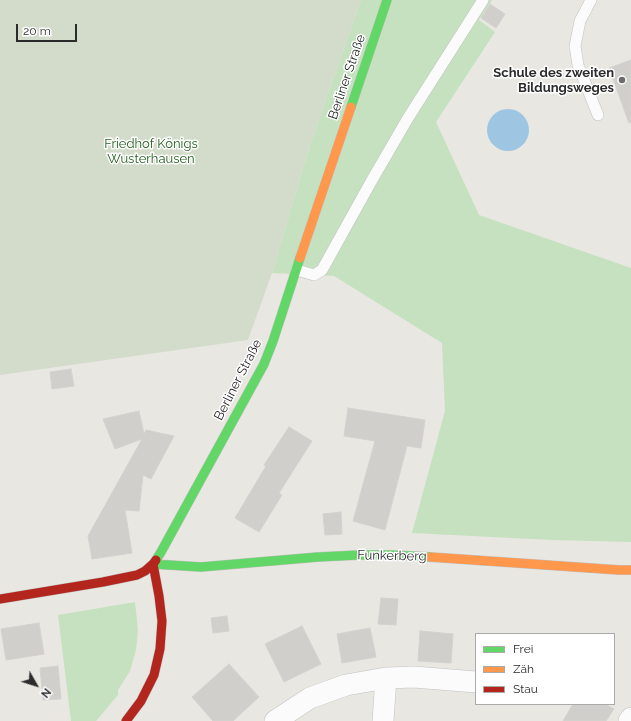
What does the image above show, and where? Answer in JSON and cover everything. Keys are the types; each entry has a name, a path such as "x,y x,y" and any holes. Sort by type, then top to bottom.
{"street":[{"name":"Berliner Straße","path":"0,599 89,585 137,575 145,571 153,564 161,552 264,364 387,0"},
{"name":"Funkerberg","path":"153,564 201,567 318,557 390,555 631,570"},
{"path":"126,721 141,701 154,676 160,649 162,621 153,564"},
{"path":"383,721 386,678"},
{"path":"275,721 310,698 346,685 386,678 414,678 475,682"}],"lane":[{"path":"297,270 314,275 322,270 408,118 483,0"},
{"path":"591,0 580,21 574,46 578,65 598,115"}],"green space":[{"name":"Friedhof Königs Wusterhausen","path":"0,0 361,0 311,142 272,273 248,340 0,375"},
{"path":"361,0 492,0 479,20 495,32 436,122 479,215 631,268 631,542 552,540 412,533 445,411 442,343 334,276 272,273 311,142"},
{"path":"135,602 138,630 136,650 130,671 118,690 118,695 96,721 71,721 58,615"}],"water":[{"path":"508,109 523,115 529,130 523,145 508,151 493,145 487,130 493,115"}],"building":[{"path":"490,4 505,14 496,28 481,18"},
{"name":"Schule des zweiten Bildungsweges","path":"631,60 631,122 629,123 609,68"},
{"path":"71,369 74,386 52,389 50,372"},
{"path":"348,408 425,420 421,448 407,446 385,530 353,521 375,441 344,436"},
{"path":"139,411 144,434 146,430 174,436 151,479 143,475 139,511 125,510 132,553 92,559 88,536 142,439 115,449 103,419"},
{"path":"289,427 312,441 279,493 282,495 259,532 235,518 266,466 264,465"},
{"path":"341,512 342,534 325,535 323,514"},
{"path":"381,598 398,599 396,625 378,624"},
{"path":"227,616 229,631 213,633 211,618"},
{"path":"39,623 44,654 6,660 1,629"},
{"path":"302,626 321,664 284,682 265,644"},
{"path":"370,628 376,657 342,663 337,634"},
{"path":"420,631 453,634 451,663 418,661"},
{"path":"229,664 259,697 233,721 213,721 192,697"},
{"path":"58,666 61,699 43,700 40,668"},
{"path":"572,705 607,705 614,709 606,721 563,721"}],"traffic: fast":[{"path":"351,107 387,0"},
{"path":"156,560 264,364 300,258"},
{"path":"153,564 201,567 359,555 430,557"}],"traffic: slow":[{"path":"300,258 351,107"},
{"path":"430,557 631,570"}],"traffic: jam":[{"path":"0,599 137,575 145,571 156,560"},
{"path":"126,721 141,701 154,675 160,649 162,621 153,564"}],"place":[{"name":"Schule des zweiten Bildungsweges","path":"622,80"}]}
